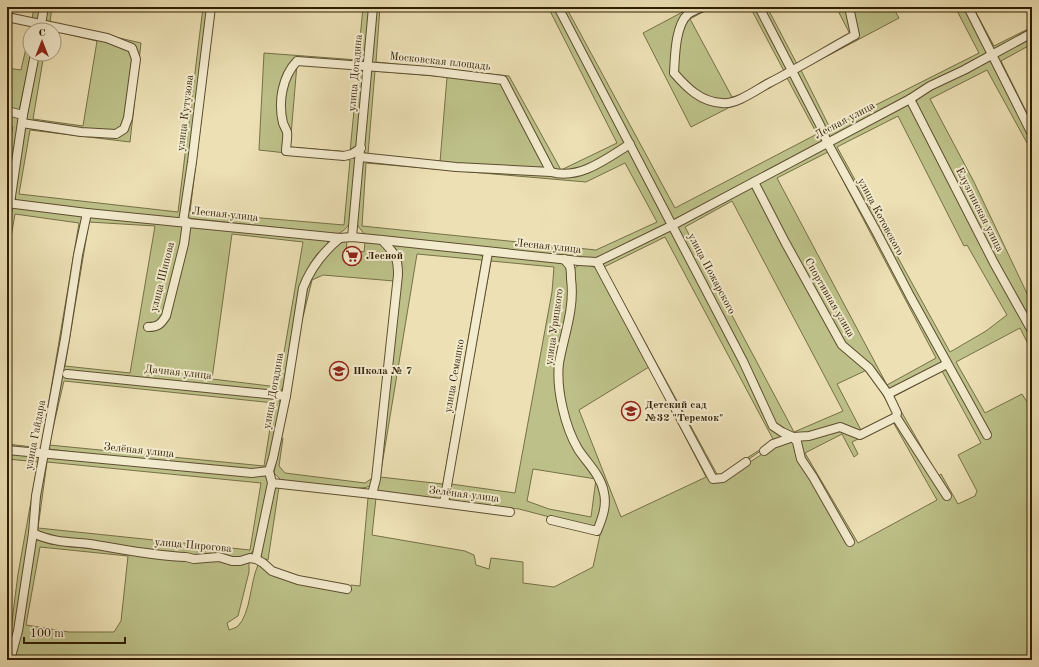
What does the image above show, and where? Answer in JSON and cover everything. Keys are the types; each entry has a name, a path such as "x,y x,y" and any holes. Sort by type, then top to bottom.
{"street":[{"path":"41,22 44,7"},
{"name":"улица Кутузова","path":"185,222 210,7"},
{"name":"улица Догадина","path":"352,237 373,7"},
{"name":"улица Пожарского","path":"558,7 743,361 773,426 793,437"},
{"path":"703,7 688,15 680,27 676,48 674,73 686,88 702,98 722,104 739,100 793,71 854,35 849,7"},
{"name":"улица Котовского","path":"759,7 793,71 827,142 986,435"},
{"path":"968,7 1032,134"},
{"path":"7,17 24,22"},
{"path":"7,111 22,119 81,132 116,134 124,129 128,118 136,59 132,48 107,38 62,31"},
{"name":"Лесная улица","path":"8,206 340,238 352,237 597,262 673,225 930,86 964,70 1032,33"},
{"path":"367,66 297,61 290,68 285,78 281,98 283,122 287,132 286,151 344,156 360,153 456,167 575,174 602,162 630,144"},
{"path":"8,206 22,119 33,62"},
{"name":"Московская площадь","path":"367,66 503,80 550,172"},
{"name":"Елузгинская улица","path":"910,98 994,263 1024,314 1032,331"},
{"name":"Спортивная улица","path":"754,182 785,242 842,345 870,368 888,394 897,413 896,418 946,496"},
{"name":"улица Гайдара","path":"10,660 18,631 33,533 36,496 87,213"},
{"name":"улица Шипова","path":"148,327 156,327 161,324 166,316 179,264 185,222"},
{"name":"улица Догадина","path":"256,559 272,483 269,471 286,396 303,288 318,259 340,238"},
{"path":"372,494 376,479 398,275 398,260 382,240"},
{"name":"улица Семашко","path":"444,504 488,252"},
{"name":"улица Урицкого","path":"551,520 597,531 604,510 605,494 598,476 591,468 571,437 565,419 560,393 559,365 568,327 572,297 570,268 564,259"},
{"path":"570,268 578,261"},
{"path":"597,262 713,479 723,478 746,462"},
{"path":"888,394 947,364"},
{"name":"Дачная улица","path":"67,374 286,396"},
{"path":"764,451 772,444 793,437 809,436 840,427 860,435 896,418"},
{"path":"793,437 797,442 801,459 850,542"},
{"name":"Зелёная улица","path":"7,450 89,457 130,463 252,473 269,471"},
{"name":"Зелёная улица","path":"272,483 510,512"},
{"name":"улица Пирогова","path":"33,533 52,540 194,559 219,557 232,561 240,561 250,558 256,559"},
{"path":"256,559 264,563 272,571 298,580 347,589"}],"green space":[{"path":"34,7 41,7 38,21 32,19"},
{"path":"48,7 52,7 50,22 45,22"},
{"path":"203,7 208,7 186,189 182,215 179,219 19,202 14,197 26,114 36,62 43,62 33,119 83,126 97,41 62,33 62,25 141,43 130,142 30,130 19,194 178,212"},
{"path":"213,7 215,7 190,212 344,225 350,160 259,150 264,53 358,60 363,7 370,7 351,219 346,228 337,234 187,218","holes":["297,64 358,68 350,152 290,147"]},
{"path":"376,7 380,7 376,62 509,76 561,170 617,143 549,9 525,7 556,7 627,143 601,161 574,172 552,170 505,78 370,64"},
{"path":"560,7 566,7 675,208 817,134 787,78 691,127 643,33 692,7 686,13 673,73 686,89 722,105 792,73 825,141 673,222"},
{"path":"706,7 712,7 690,19 732,97 740,96 784,71 750,7 757,7 791,70 738,98 722,102 703,97 676,73 681,28 689,16"},
{"path":"761,7 767,7 797,64 850,34 836,7 847,7 853,34 794,69"},
{"path":"851,7 893,7 899,18 801,70 830,128 979,53 955,7 965,7 987,50 986,56 829,139 795,72 856,36"},
{"path":"970,7 973,7 994,46 1032,27 1032,29 994,50 992,49"},
{"path":"1032,36 1032,44 1001,61 1032,123 1032,127 997,58 997,55"},
{"path":"987,60 994,63 1032,140 1032,152 987,70 930,99 974,182 1032,304 1032,325 996,263 916,105 917,97"},
{"path":"23,62 29,62 19,111 19,123 7,197 7,155 13,127 7,125 7,68 21,70"},
{"path":"370,68 502,82 548,170 457,165 363,155","holes":["375,71 447,77 440,162 368,154"]},
{"path":"905,103 912,107 1032,336 1032,352 1020,328 956,362 985,413 1022,394 1027,402 1032,400 1032,660 7,660 18,574 38,462 7,459 7,453 37,455 40,457 22,632 35,539 50,544 187,560 192,562 214,561 240,565 249,562 249,572 238,616 227,623 229,630 238,626 242,620 248,605 255,572 258,565 296,583 350,592 351,585 360,586 368,498 376,498 372,535 465,551 474,555 476,565 489,569 491,558 523,562 523,583 554,587 593,567 607,512 592,464 576,438 569,421 565,403 561,368 574,269 579,265 588,265 597,269 712,481 745,466 773,447 792,439 802,458 796,439 841,429 860,437 899,418 890,395 946,366 830,143","holes":["898,116 964,246 967,245 1007,315 986,331 950,352 837,147","649,367 706,477 621,517 579,410","942,371 981,443 958,455 977,491 975,496 958,504 941,474 938,476 893,397","893,422 937,500 858,543 805,453 842,434 854,457 858,454 852,442","40,547 128,556 121,621 114,632 69,632 26,625"]},
{"path":"827,145 945,363 888,392 843,342 786,241 758,182","holes":["828,152 936,358 887,385 777,178"]},
{"path":"629,147 669,224 596,258 587,259 365,235 358,226 357,219 363,159 575,175","holes":["366,163 586,182 625,163 657,222 596,250 362,226"]},
{"path":"753,185 762,198 784,242 842,347 869,369 886,395 896,414 895,417 861,434 839,425 810,434 793,435 776,426 745,360 676,227","holes":["732,201 843,411 794,432 685,227","869,369 894,415 862,432 837,384"]},
{"path":"11,207 80,216 83,219 42,450 7,447 7,444 41,448 79,223 15,214 7,261 7,234"},
{"path":"93,216 183,225 181,242 163,325 190,226 327,240 328,243 317,254 311,263 299,288 283,388 280,391 276,391 62,371 80,255 89,218","holes":["89,222 155,226 130,373 65,366","232,234 303,242 278,387 212,379"]},
{"path":"672,229 742,361 772,427 788,437 772,443 723,477 714,477 602,268 602,263","holes":["665,237 774,441 718,476 604,267"]},
{"path":"343,240 347,241 345,262 358,263 359,251 364,252 365,242 380,243 388,251 395,265 394,281 323,275 312,280 303,317 301,318 306,293 313,274 325,257"},
{"path":"391,245 478,254 482,256 484,260 442,499 376,491 401,275","holes":["417,254 482,260 443,484 380,477"]},
{"path":"493,256 560,261 564,263 567,269 569,297 560,346 562,420 600,483 602,505 597,523 594,527 588,527 519,509 447,501 489,258","holes":["491,261 554,267 552,292 515,493 451,484","533,469 596,479 591,517 549,509 527,501"]},
{"path":"60,376 278,398 280,403 271,457 265,469 252,470 133,460 49,449 47,446","holes":["64,381 274,403 264,466 49,445"]},
{"path":"283,438 279,466 285,473 365,483 374,477 370,486 363,488 340,488 281,480 274,473 280,440"},
{"path":"47,457 266,475 268,479 267,495 255,549 248,556 242,558 196,556 51,538 35,531 38,496","holes":["47,462 261,483 250,550 38,528"]},
{"path":"275,487 279,487 268,560 262,558 261,554"}],"place":[{"name":"Лесной","path":"352,256"},
{"name":"Школа № 7","path":"339,371"},
{"name":"Детский сад №32 \"Теремок\"","path":"631,411"}]}
